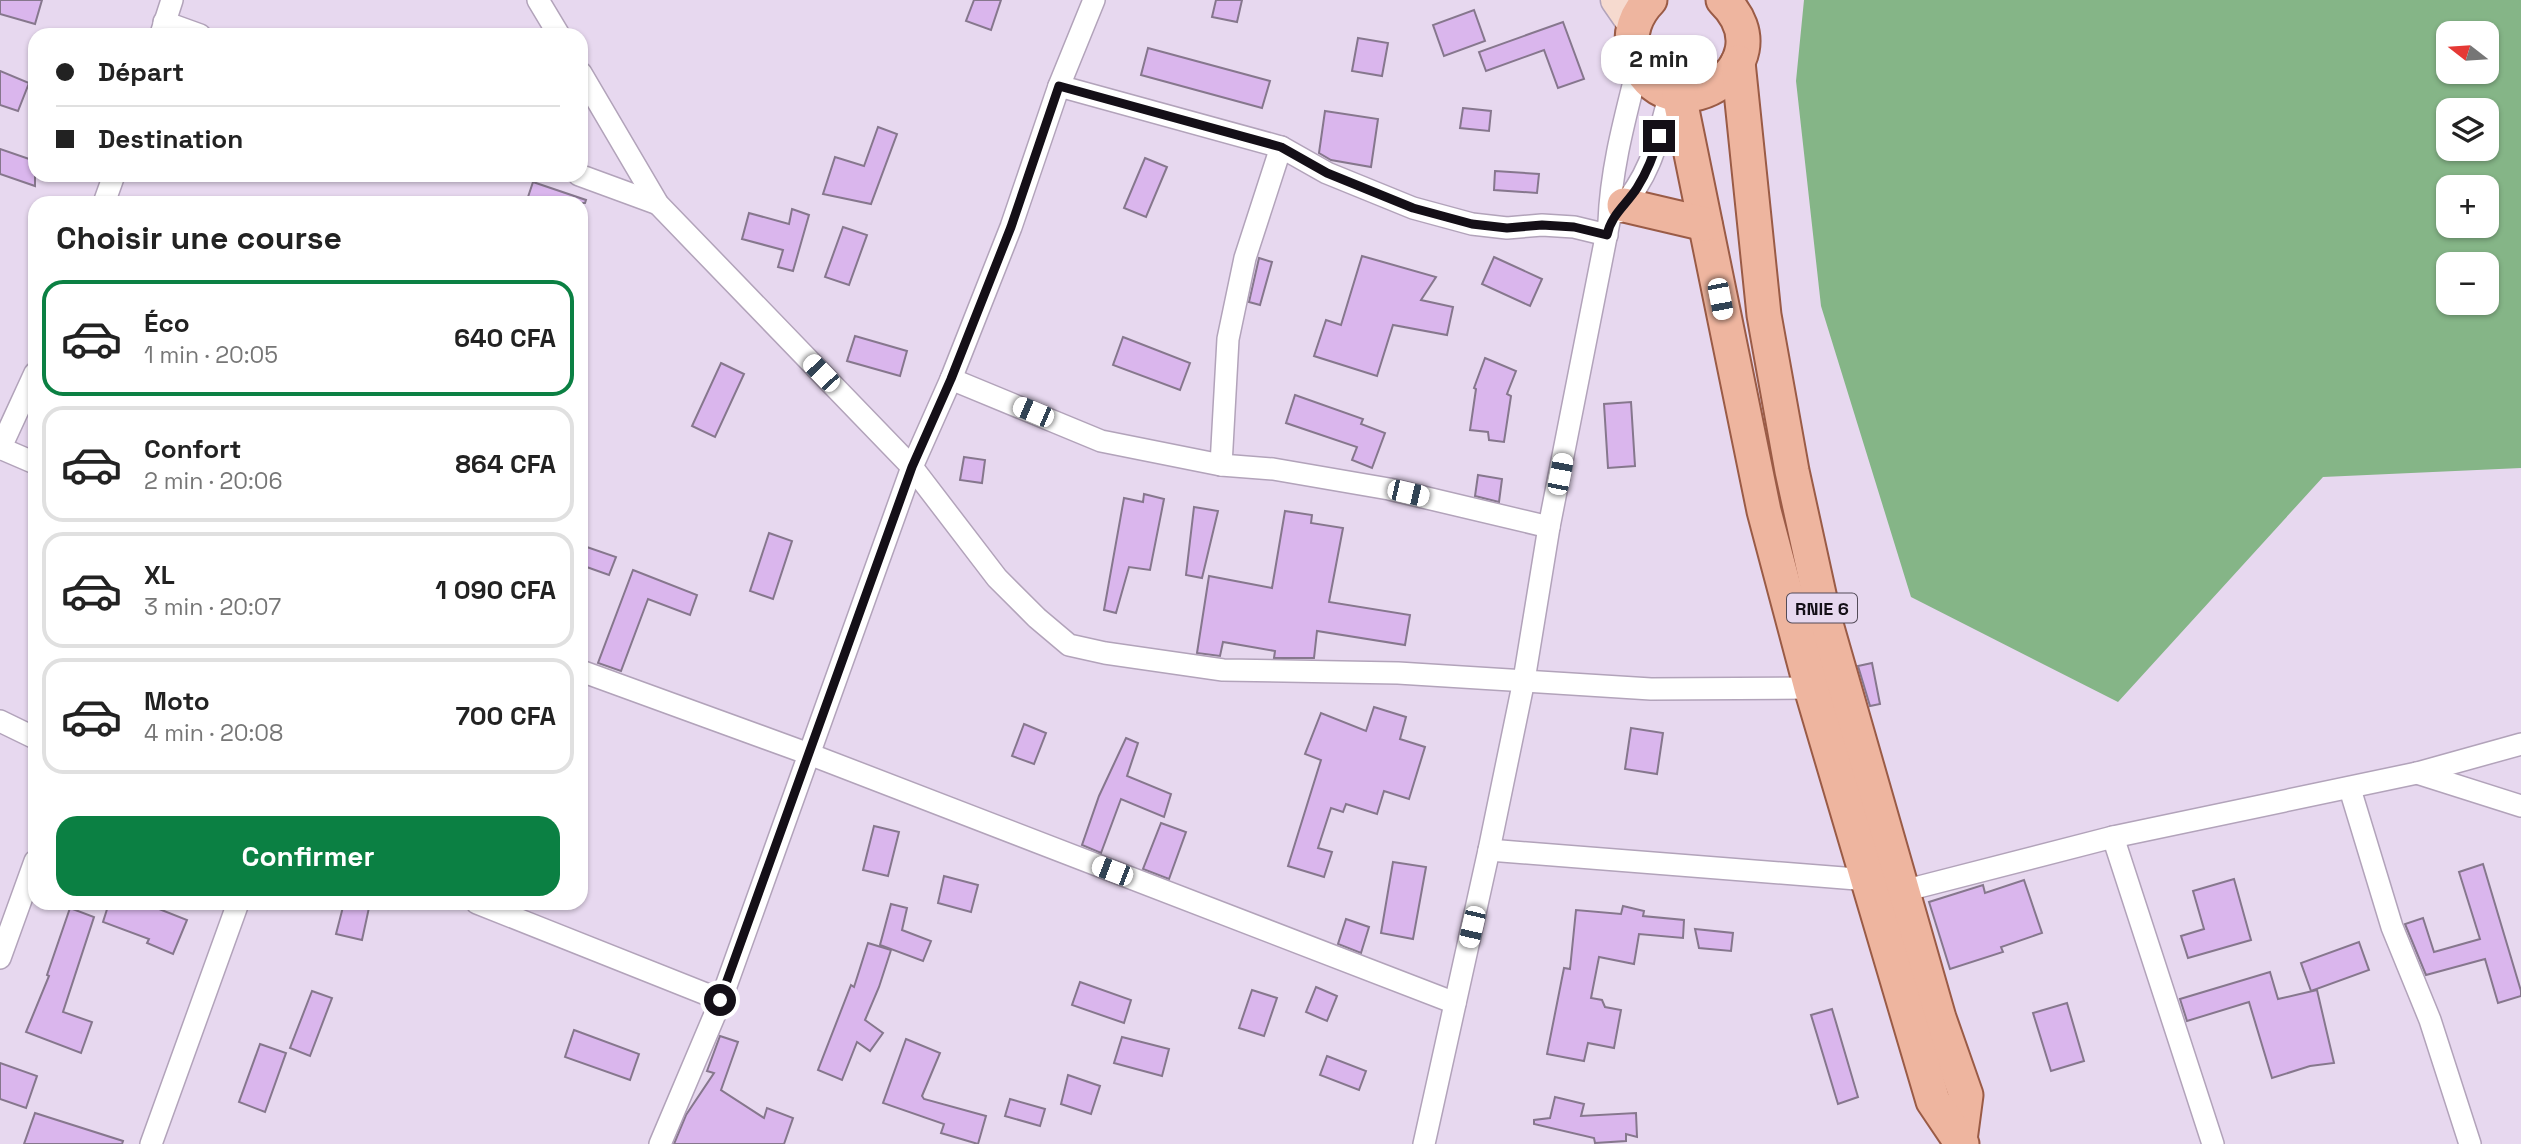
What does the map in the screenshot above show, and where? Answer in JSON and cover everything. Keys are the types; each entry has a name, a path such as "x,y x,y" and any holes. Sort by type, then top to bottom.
{"main road":[{"name":"RNIE 6","path":"1733,4 1743,36 1738,62 1764,315 1792,471 1824,617 1939,1018 1966,1095 1961,1142"},
{"path":"1633,9 1632,47 1638,66 1651,83 1675,94 1703,93 1725,81 1738,62"},
{"name":"RNIE 6","path":"1675,94 1705,224 1764,511 1811,688 1933,1101 1961,1142"},
{"path":"1613,220 1705,224"}],"street":[{"path":"162,28 172,0"},
{"path":"538,0 555,28"},
{"path":"660,1144 720,1000 912,467 951,379 1011,227 1059,86 1094,0"},
{"path":"1424,1144 1524,680 1549,527 1613,220 1610,190 1617,150 1638,66"},
{"path":"588,85 658,204 912,467 998,578 1037,618 1069,645 1105,653 1223,670 1398,673 1651,689 1811,688"},
{"path":"1059,86 1281,147 1327,173 1413,208 1472,224 1507,228 1542,225 1574,227 1613,220 1637,188 1653,158 1675,94"},
{"path":"1221,465 1228,339 1245,258 1281,147"},
{"path":"588,178 658,204"},
{"path":"951,379 1101,441 1221,465 1273,469 1389,489 1549,527"},
{"path":"28,388 0,448 28,460"},
{"path":"588,674 809,754 1455,1003"},
{"path":"0,721 28,735"},
{"path":"1903,891 2113,837 2350,789 2521,744"},
{"path":"2417,773 2521,806"},
{"path":"2350,789 2392,928 2430,1020 2470,1144"},
{"path":"2113,837 2213,1144"},
{"path":"1489,850 1869,880"},
{"path":"0,958 28,880"},
{"path":"151,1144 235,910"},
{"path":"495,910 720,1000"}],"green space":[{"path":"1804,0 2521,0 2521,468 2323,477 2118,702 1911,597 1821,306 1796,81"}],"building":[{"path":"0,0 42,0 35,24 0,14"},
{"path":"974,0 1001,0 991,30 966,21"},
{"path":"1216,0 1242,0 1237,22 1212,17"},
{"path":"1474,10 1485,41 1444,56 1433,25"},
{"path":"1563,22 1584,79 1558,88 1544,50 1486,71 1479,52"},
{"path":"1358,38 1388,43 1382,76 1352,71"},
{"path":"1148,48 1270,81 1262,108 1141,75"},
{"path":"0,71 28,83 18,111 0,105"},
{"path":"1463,108 1491,111 1489,131 1460,128"},
{"path":"1325,111 1378,119 1371,167 1331,160 1319,153"},
{"path":"878,127 897,134 871,204 823,194 835,157 864,166"},
{"path":"0,149 28,159 28,182 35,182 35,186 0,174"},
{"path":"1145,158 1167,167 1146,217 1124,208"},
{"path":"1495,171 1539,174 1537,193 1494,190"},
{"path":"533,182 574,196 528,196"},
{"path":"792,209 809,215 793,271 778,267 783,250 742,239 749,213 789,224"},
{"path":"843,227 867,235 849,285 825,277"},
{"path":"1362,256 1436,277 1421,300 1453,307 1447,335 1393,325 1377,376 1314,356 1326,320 1341,325"},
{"path":"1494,257 1542,279 1530,306 1482,284"},
{"path":"1259,258 1272,262 1260,305 1249,302"},
{"path":"855,336 907,351 900,376 847,361"},
{"path":"1123,337 1190,363 1180,390 1113,365"},
{"path":"1485,358 1516,371 1507,394 1511,396 1504,442 1489,440 1488,432 1470,430 1474,388"},
{"path":"721,363 744,374 715,437 692,426"},
{"path":"1295,395 1363,419 1361,424 1385,433 1372,468 1352,460 1357,447 1286,423"},
{"path":"1631,402 1635,466 1608,468 1604,404"},
{"path":"964,457 985,460 982,483 960,480"},
{"path":"1478,475 1502,479 1499,502 1475,496"},
{"path":"1144,494 1164,499 1150,570 1129,567 1116,613 1104,610 1124,498 1143,502"},
{"path":"1194,507 1218,511 1202,578 1186,575"},
{"path":"1285,511 1312,515 1311,523 1343,528 1329,602 1410,615 1405,645 1317,631 1314,658 1274,658 1275,651 1223,642 1220,656 1197,653 1209,576 1272,588"},
{"path":"769,533 792,541 773,599 750,591"},
{"path":"588,547 616,557 609,575 588,568"},
{"path":"633,570 697,595 690,615 648,599 621,671 598,663"},
{"path":"1872,663 1880,704 1870,706 1858,666"},
{"path":"1374,707 1406,717 1400,739 1425,747 1409,799 1384,791 1377,814 1346,804 1343,812 1331,808 1318,848 1332,852 1324,877 1288,866 1321,760 1305,754 1321,713 1366,731"},
{"path":"1024,724 1046,733 1034,764 1012,756"},
{"path":"1631,728 1663,733 1657,774 1625,769"},
{"path":"1126,738 1138,743 1127,776 1171,794 1164,817 1121,799 1101,853 1082,845 1099,796"},
{"path":"1161,823 1186,832 1169,879 1143,869"},
{"path":"874,826 899,832 888,876 863,870"},
{"path":"1393,862 1426,867 1413,939 1381,933"},
{"path":"2483,864 2521,991 2521,996 2498,1003 2485,959 2426,975 2405,924 2423,918 2434,952 2480,939 2459,872"},
{"path":"944,876 978,885 971,912 938,903"},
{"path":"2234,879 2251,940 2188,958 2181,936 2204,929 2193,891"},
{"path":"2024,880 2042,933 2001,947 2003,952 1950,969 1929,902 1983,885 1985,893"},
{"path":"891,904 907,908 902,930 931,941 923,961 880,945"},
{"path":"1623,906 1644,911 1643,916 1684,920 1683,938 1639,934 1634,964 1599,957 1591,998 1602,1000 1605,1007 1621,1010 1614,1048 1588,1043 1584,1061 1547,1054 1564,968 1570,969 1576,910 1621,914"},
{"path":"69,910 94,917 63,1012 92,1022 81,1053 26,1032 49,976 47,975"},
{"path":"107,910 162,910 187,920 173,954 147,943 149,939 103,922"},
{"path":"342,910 368,910 362,940 336,934"},
{"path":"1346,919 1369,927 1361,953 1338,944"},
{"path":"1695,929 1733,933 1731,951 1699,948"},
{"path":"2359,942 2369,970 2311,991 2301,963"},
{"path":"868,943 891,950 865,1020 883,1033 870,1051 857,1042 842,1080 818,1070 851,985 854,987"},
{"path":"2270,972 2278,999 2317,990 2334,1063 2310,1066 2272,1078 2249,1002 2187,1021 2180,999"},
{"path":"1080,982 1131,1000 1124,1023 1072,1005"},
{"path":"1316,987 1337,996 1327,1021 1306,1012"},
{"path":"1252,990 1277,998 1264,1036 1239,1028"},
{"path":"312,991 332,998 310,1056 290,1048"},
{"path":"2067,1003 2084,1061 2051,1071 2033,1013"},
{"path":"1832,1009 1858,1097 1838,1104 1811,1015"},
{"path":"574,1030 639,1054 630,1080 565,1057"},
{"path":"720,1036 738,1042 721,1090 764,1118 767,1108 793,1118 784,1144 674,1144 686,1115 714,1073 707,1071"},
{"path":"1122,1037 1169,1049 1162,1076 1114,1063"},
{"path":"906,1039 940,1053 922,1096 924,1099 986,1116 978,1144 941,1133 944,1124 883,1103"},
{"path":"260,1044 286,1053 265,1112 239,1102"},
{"path":"1327,1056 1366,1071 1359,1090 1320,1075"},
{"path":"0,1063 37,1076 26,1108 0,1099"},
{"path":"1068,1075 1100,1086 1091,1114 1061,1104"},
{"path":"1555,1097 1584,1104 1581,1116 1636,1113 1637,1137 1626,1134 1626,1141 1595,1143 1594,1138 1534,1124 1534,1120 1550,1118"},
{"path":"1010,1099 1045,1109 1040,1126 1005,1116"},
{"path":"35,1113 123,1141 122,1144 24,1144"}],"route":[{"path":"720,1000 912,467 951,379 1011,227 1059,86 1281,147 1327,173 1413,208 1472,224 1507,228 1542,225 1574,227 1607,235 1609,222 1637,188 1653,158 1659,136"}]}
